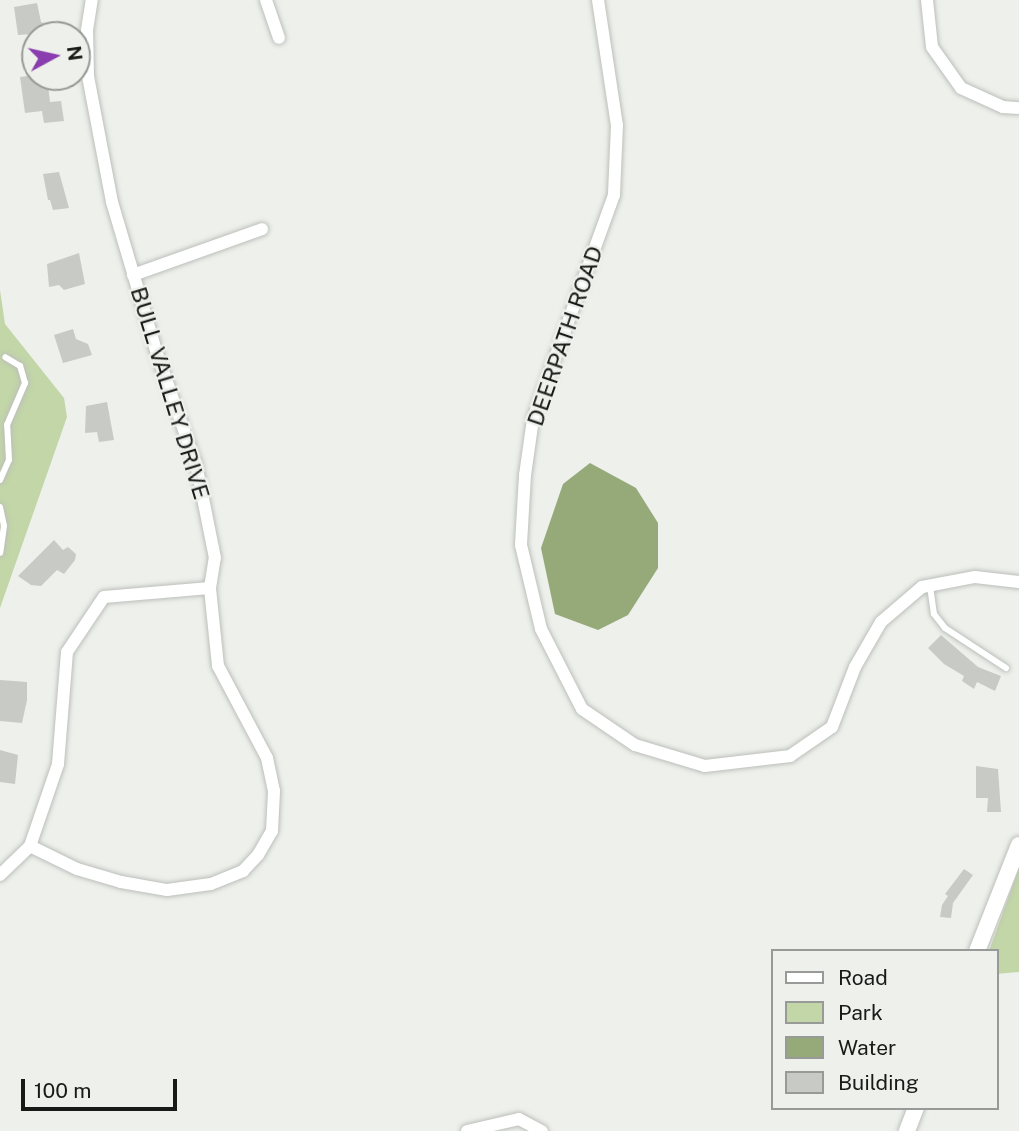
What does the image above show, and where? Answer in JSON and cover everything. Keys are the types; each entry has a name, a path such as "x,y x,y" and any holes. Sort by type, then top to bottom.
{"street":[{"name":"BULL VALLEY DRIVE","path":"30,846 77,869 121,882 167,890 211,884 243,871 258,855 272,831 274,791 267,758 218,666 210,588 215,558 196,464 133,275 112,202 88,76 87,30 92,0"},
{"path":"266,0 279,38"},
{"name":"DEERPATH ROAD","path":"598,0 617,125 614,195 533,419 525,475 521,545 541,629 582,709 635,745 705,766 790,756 832,727 855,667 881,622 922,587 975,577 1019,582"},
{"path":"927,0 932,47 961,88 1003,107 1019,108"},
{"path":"133,275 262,229"},
{"path":"0,875 30,846 58,764 67,652 104,597 152,590 210,588"},
{"path":"978,949 1019,845"},
{"path":"907,1131 915,1110"},
{"path":"467,1131 519,1119 542,1131"}],"lane":[{"path":"0,480 9,460 7,425 24,383 20,366 5,357"},
{"path":"0,508 4,526 0,553"},
{"path":"929,586 934,614 945,628 1006,668"}],"green space":[{"path":"0,290 5,324 64,398 67,417 0,608"},
{"path":"1019,868 1019,972 998,974 998,949 990,949"}],"water":[{"path":"590,463 636,488 658,523 658,568 628,615 598,630 555,614 541,548 563,484"}],"building":[{"path":"37,3 41,21 21,21 21,35 18,35 14,7"},
{"path":"22,91 49,91 50,102 61,101 64,121 44,123 42,111 25,113"},
{"path":"59,172 69,208 53,210 48,200 43,174"},
{"path":"79,253 85,284 64,290 59,285 49,287 47,264"},
{"path":"73,329 76,339 88,344 92,355 63,363 54,335"},
{"path":"107,402 114,440 99,442 97,432 85,433 86,406"},
{"path":"54,540 63,550 68,547 76,554 75,560 64,574 57,570 41,586 31,585 18,576"},
{"path":"941,635 978,667 1001,676 995,691 977,682 974,689 962,681 964,676 944,664 928,648"},
{"path":"0,680 27,682 27,700 22,723 0,721"},
{"path":"0,750 18,755 15,784 0,782"},
{"path":"976,766 998,769 1001,812 987,812 988,798 976,798"},
{"path":"964,869 973,875 953,903 951,918 940,917 942,905 948,896 945,894"}]}
